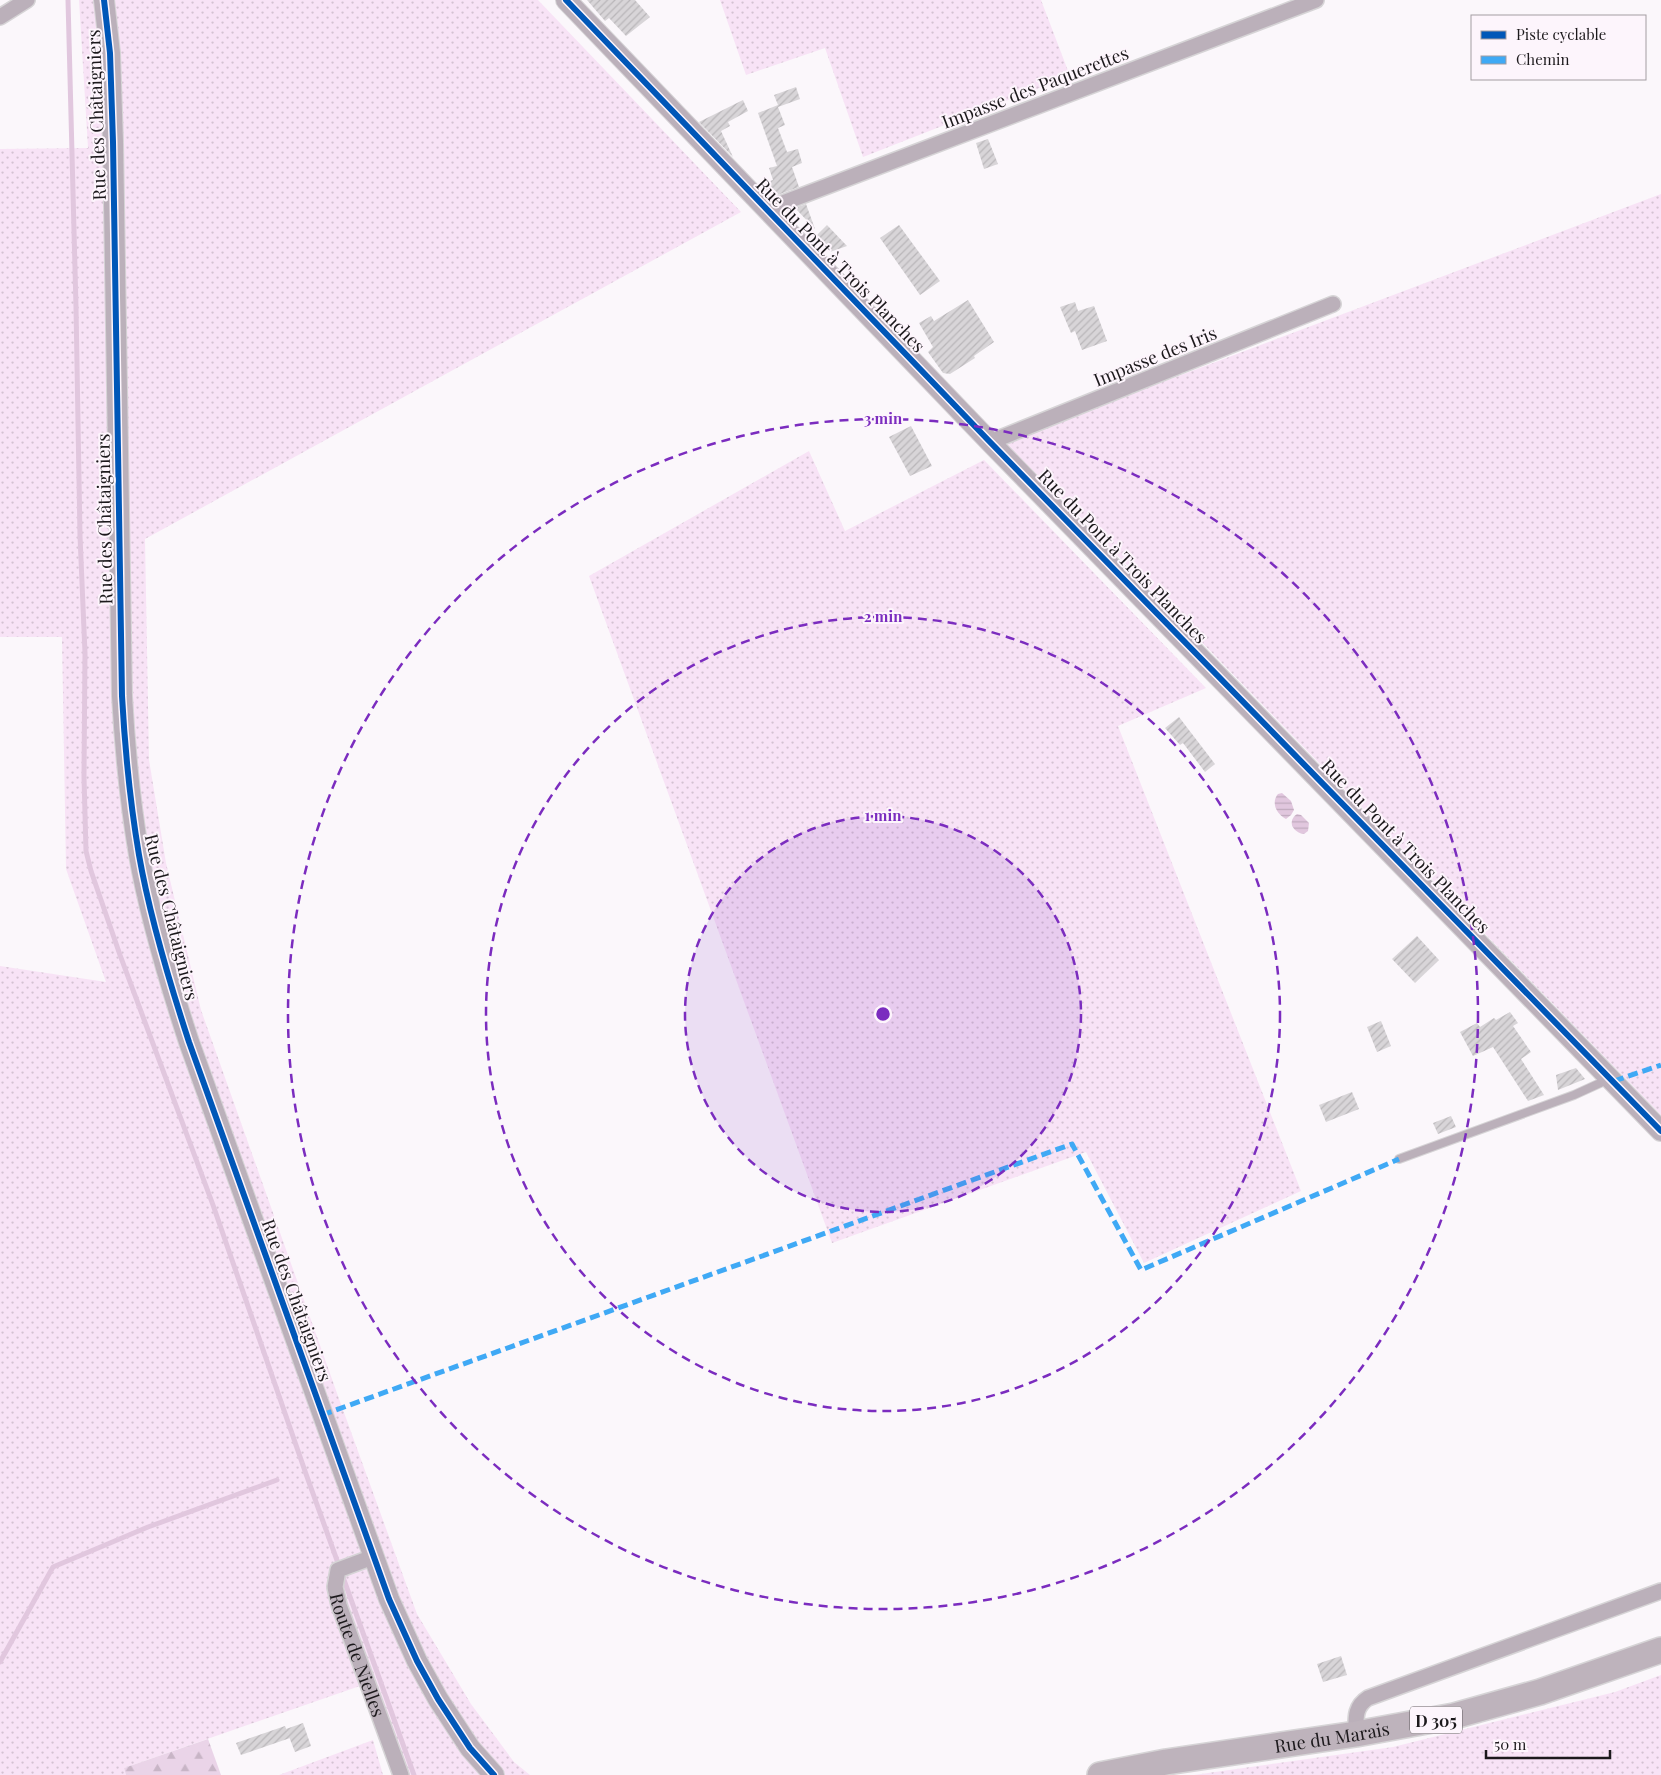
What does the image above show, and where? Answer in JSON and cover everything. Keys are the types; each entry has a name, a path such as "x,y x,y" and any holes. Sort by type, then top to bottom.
{"main road":[{"name":"Rue du Marais","path":"1100,1775 1433,1720 1510,1702 1582,1679 1661,1650"}],"street":[{"path":"0,17 27,0"},
{"name":"Rue des Châtaigniers","path":"104,0 110,53 113,142 122,696 128,774 139,855 158,940 190,1042 389,1599 417,1661 438,1699 470,1748 494,1775"},
{"name":"Rue du Pont à Trois Planches","path":"566,0 990,442 1661,1131"},
{"name":"Impasse des Paquerettes","path":"767,209 1316,0"},
{"name":"Impasse des Iris","path":"990,442 1333,304"},
{"name":"Route de Nielles","path":"373,1557 338,1570 335,1580 336,1593 401,1775"},
{"path":"1356,1734 1357,1710 1359,1705 1368,1698 1661,1591"},
{"path":"470,1748 485,1775"}],"lane":[{"path":"1399,1159 1574,1095 1611,1078"}],"shaded area":[{"path":"79,0 538,0 741,212 145,539 149,760 166,863 201,1010 417,1614 471,1704 514,1762 530,1775 407,1775 373,1683 124,1768 126,1775 0,1775 0,966 106,982 66,869 62,637 0,637 0,149 88,148"},
{"path":"720,0 1041,0 1070,76 863,157 825,48 746,75"},
{"path":"1661,194 1661,1115 1052,488 1001,443"},
{"path":"809,451 845,531 984,460 1206,688 1118,726 1301,1191 1144,1263 1086,1152 832,1243 589,576"},
{"path":"1282,793 1291,801 1294,810 1286,819 1277,811 1275,804 1276,797"},
{"path":"1297,814 1301,815 1309,823 1308,831 1304,834 1297,832 1293,827 1292,820"},
{"path":"1661,1675 1661,1775 1194,1775 1393,1747 1615,1692"},
{"path":"373,1740 383,1775 279,1775"}],"green space":[{"path":"208,1739 221,1775 126,1775 124,1768"}],"building":[{"path":"587,0 635,0 650,17 626,36 609,18 605,21"},
{"path":"796,87 800,99 778,107 785,125 778,128 787,152 798,149 802,163 792,167 799,187 772,197 762,188 764,183 773,180 769,168 777,166 758,113 778,105 774,95"},
{"path":"743,100 748,111 728,122 730,126 721,131 733,157 699,122"},
{"path":"988,139 998,164 984,169 976,143"},
{"path":"806,204 815,229 795,208"},
{"path":"827,225 847,246 830,252 816,236"},
{"path":"899,225 940,281 920,295 880,238"},
{"path":"968,300 994,342 974,356 975,358 950,374 943,373 928,352 933,347 919,323 931,316 934,321"},
{"path":"1075,302 1078,311 1094,306 1107,341 1082,350 1075,331 1071,333 1060,307"},
{"path":"911,426 932,466 910,476 889,437"},
{"path":"1179,717 1215,764 1205,772 1183,743 1180,745 1165,728"},
{"path":"1417,936 1439,960 1415,983 1392,959"},
{"path":"1510,1012 1518,1023 1513,1026 1531,1052 1521,1059 1544,1095 1528,1101 1493,1047 1473,1056 1460,1032 1477,1023 1480,1027 1494,1018 1496,1020"},
{"path":"1381,1021 1391,1046 1377,1052 1367,1027"},
{"path":"1576,1068 1585,1079 1558,1090 1556,1075"},
{"path":"1352,1092 1359,1109 1326,1122 1319,1105"},
{"path":"1451,1116 1456,1127 1438,1134 1433,1123"},
{"path":"1341,1656 1347,1675 1323,1682 1317,1664"},
{"path":"303,1723 311,1746 295,1752 286,1729"},
{"path":"285,1726 290,1738 241,1755 236,1743"}],"waterway":[{"path":"68,0 80,536 85,653 84,777 86,851 120,955 213,1205 306,1474 414,1775"},
{"path":"0,1662 53,1567 148,1527 277,1480"}],"marked path":[{"path":"1614,1081 1661,1065"},
{"path":"322,1415 1072,1144 1141,1270 1399,1159"}],"cycle path":[{"path":"104,0 110,53 113,142 122,696 126,756 133,815 139,855 154,926 189,1042 389,1599 417,1661 438,1699 470,1748 494,1775"},
{"path":"566,0 990,442 1661,1131"}]}
